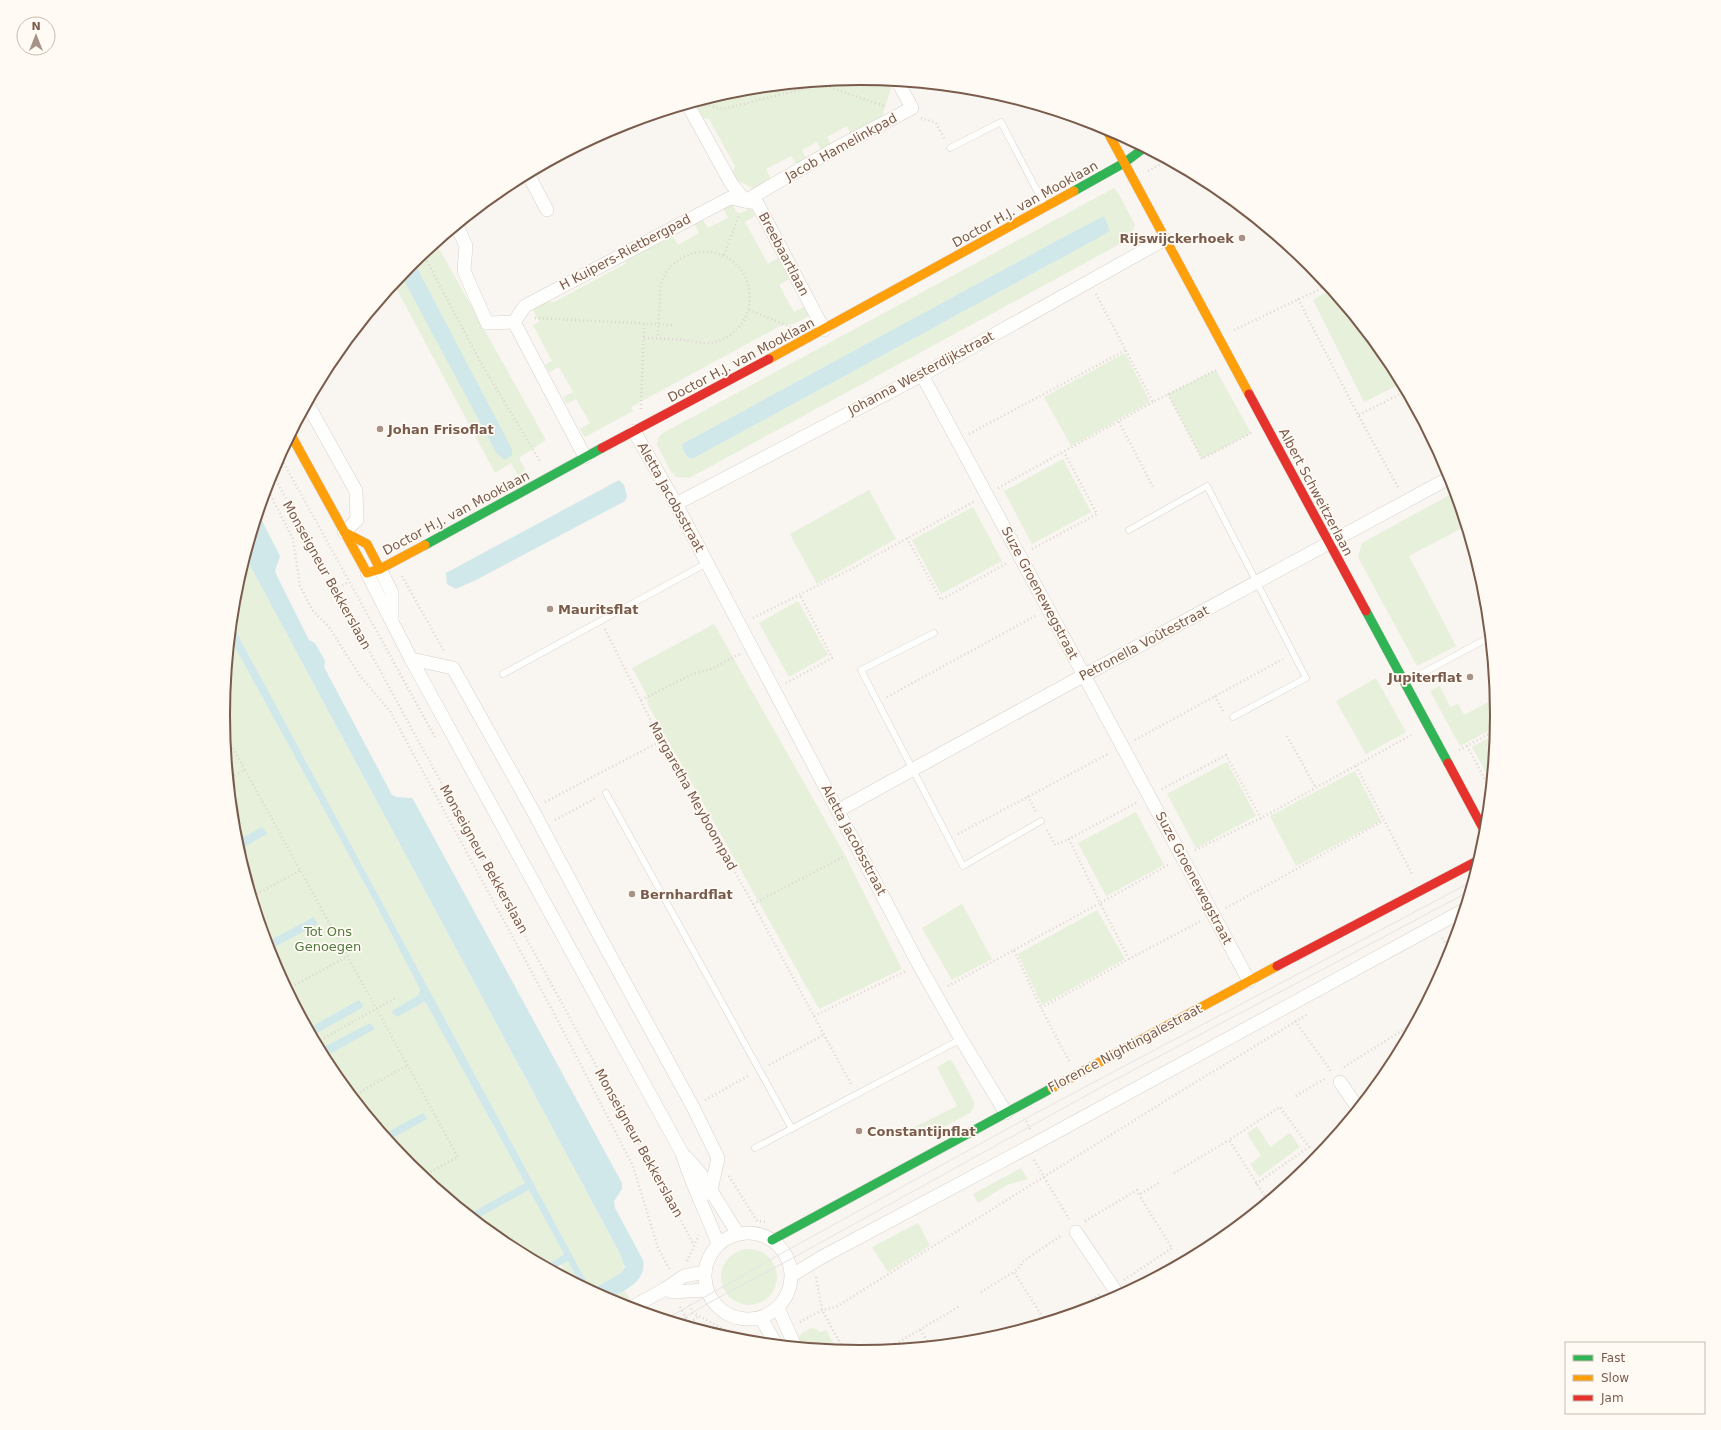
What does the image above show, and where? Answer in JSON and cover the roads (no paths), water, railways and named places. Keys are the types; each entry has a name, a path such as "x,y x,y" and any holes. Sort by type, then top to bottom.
{"street":[{"name":"Jacob Hamelinkpad","path":"744,201 838,147 912,108 900,86"},
{"name":"Breebaartlaan","path":"690,108 731,183 744,201 757,203 824,330"},
{"name":"Albert Schweitzerlaan","path":"1109,136 1480,824"},
{"name":"Doctor H.J. van Mooklaan","path":"373,571 394,562 585,457 804,342 1124,164 1141,151"},
{"name":"Doctor H.J. van Mooklaan","path":"1124,164 1150,156"},
{"path":"530,179 547,210"},
{"name":"H Kuipers-Rietbergpad","path":"514,322 525,306 730,198 744,201"},
{"path":"459,230 466,246 464,271 487,323 514,322 585,457"},
{"name":"Johanna Westerdijkstraat","path":"676,504 922,375 1165,239"},
{"name":"Suze Groenewegstraat","path":"922,375 1249,981"},
{"path":"310,409 356,491 357,520 344,532"},
{"name":"Aletta Jacobsstraat","path":"638,429 751,649 839,810 919,965 961,1039 1012,1109"},
{"name":"Monseigneur Bekkerslaan","path":"293,439 344,532 373,571"},
{"name":"Petronella Voûtestraat","path":"839,810 1084,675 1445,480"},
{"name":"Monseigneur Bekkerslaan","path":"344,532 367,544 373,571 392,623 682,1153 689,1177 712,1225 718,1244"},
{"path":"411,659 453,668 542,827 693,1107 718,1158 711,1190"},
{"name":"Florence Nightingalestraat","path":"772,1240 1076,1074 1472,863"},
{"path":"792,1275 822,1257 1038,1142 1459,913"},
{"path":"1336,1078 1355,1104"},
{"name":"Monseigneur Bekkerslaan","path":"682,1153 700,1173 738,1234"},
{"name":"Monseigneur Bekkerslaan","path":"699,1198 711,1190"},
{"path":"1075,1230 1115,1290"},
{"path":"750,1233 762,1235 772,1240 784,1252 789,1260 792,1275 786,1298 778,1308 761,1318 747,1320 733,1317 721,1311 712,1301 706,1290 704,1272 707,1261 718,1244 738,1234 750,1233"},
{"path":"638,1304 669,1288 684,1276 704,1272"},
{"path":"669,1288 706,1290"},
{"path":"778,1308 793,1341"},
{"path":"761,1318 773,1339"}],"lane":[{"path":"950,148 1001,122 1046,207"},
{"path":"1129,530 1207,486 1306,678 1233,717"},
{"name":"Aletta Jacobsstraat","path":"503,674 602,622 707,563"},
{"path":"934,633 862,670 912,770 963,866 1041,821"},
{"path":"1404,683 1486,639"},
{"path":"606,793 792,1129"},
{"path":"755,1148 961,1039"}],"water":[{"path":"1104,216 1110,231 1089,243 692,459 687,457 683,450 682,444"},
{"path":"417,268 512,449 512,455 505,460 497,454 404,281"},
{"path":"619,480 624,485 627,496 625,501 478,579 456,589 447,584 446,573"},
{"path":"262,520 280,556 275,571 277,576 309,640 315,643 325,661 324,667 392,795 397,797 412,798 414,801 622,1183 622,1189 614,1201 615,1208 643,1260 643,1268 638,1280 633,1285 616,1295 597,1287 621,1273 625,1267 619,1252 249,564"},
{"path":"236,632 587,1282 576,1277 568,1261 557,1267 550,1263 564,1254 529,1190 480,1217 473,1212 525,1183 426,1003 424,1002 397,1017 392,1014 393,1010 419,995 420,989 374,901 235,647"},
{"path":"262,827 267,834 245,847 243,837"},
{"path":"314,917 318,924 275,947 272,939"},
{"path":"359,1000 363,1005 362,1008 317,1033 313,1026"},
{"path":"370,1023 375,1029 330,1054 325,1046"},
{"path":"423,1113 427,1119 394,1137 388,1132"}],"tram line":[{"path":"671,1316 1036,1113 1467,884"},
{"path":"682,1319 712,1301 1107,1084 1464,894"}],"place":[{"name":"Rijswijckerhoek","path":"1242,238"},
{"name":"Johan Frisoflat","path":"380,429"},
{"name":"Mauritsflat","path":"550,609"},
{"name":"Jupiterflat","path":"1470,677"},
{"name":"Bernhardflat","path":"632,894"},
{"name":"Constantijnflat","path":"859,1131"}],"park label":[{"name":"Tot Ons Genoegen","path":"328,938"}]}
